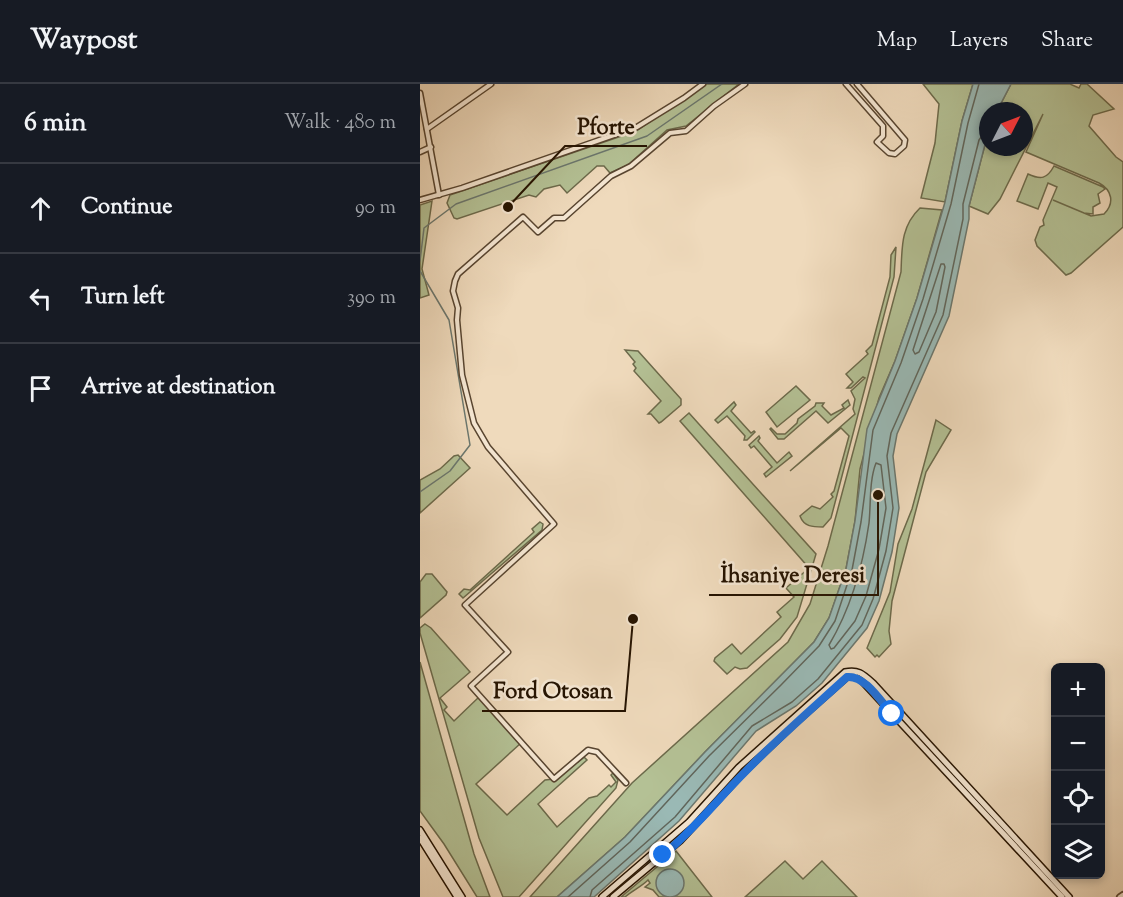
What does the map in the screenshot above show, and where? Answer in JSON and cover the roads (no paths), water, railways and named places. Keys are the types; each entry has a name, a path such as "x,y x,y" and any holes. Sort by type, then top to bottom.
{"main road":[{"path":"602,897 689,822 739,767 845,672 853,670 863,674 873,683 1069,897"},
{"path":"613,897 680,841 744,772 792,726 847,677 855,676 1062,897"},
{"path":"420,830 462,897"},
{"path":"420,838 457,897"}],"street":[{"path":"427,129 491,84"},
{"path":"420,200 637,127 704,84"},
{"path":"626,783 597,752 588,750 554,779 471,686 508,652 465,605 554,524 488,447 474,423 462,375 458,308 453,291 458,274 523,217 538,232 554,218 564,218 611,176 631,166 670,133 686,131 714,106 745,84"},
{"path":"846,84 883,126 883,136 878,142 889,153 895,154 904,146 905,140 857,84"},
{"path":"420,93 439,195"},
{"path":"420,152 431,147"}],"water":[{"path":"973,84 1011,84 1002,102 979,102 979,156 982,156 969,206 969,219 949,316 897,434 893,456 899,508 892,552 879,601 867,628 822,683 796,706 756,731 679,821 594,897 557,897 625,837 814,642 829,618 846,569 867,429 895,361 917,298 945,202 962,121"},
{"path":"670,869 680,873 684,883 680,893 670,897 660,893 656,883 660,873"}],"waterway":[{"path":"420,261 424,228 456,204 647,136 722,84"},
{"path":"420,271 449,320 470,445 450,471 420,492"}],"place":[{"name":"Pforte","path":"508,207"},
{"name":"İhsaniye Deresi","path":"878,495"},
{"name":"Ford Otosan","path":"633,619"}]}
